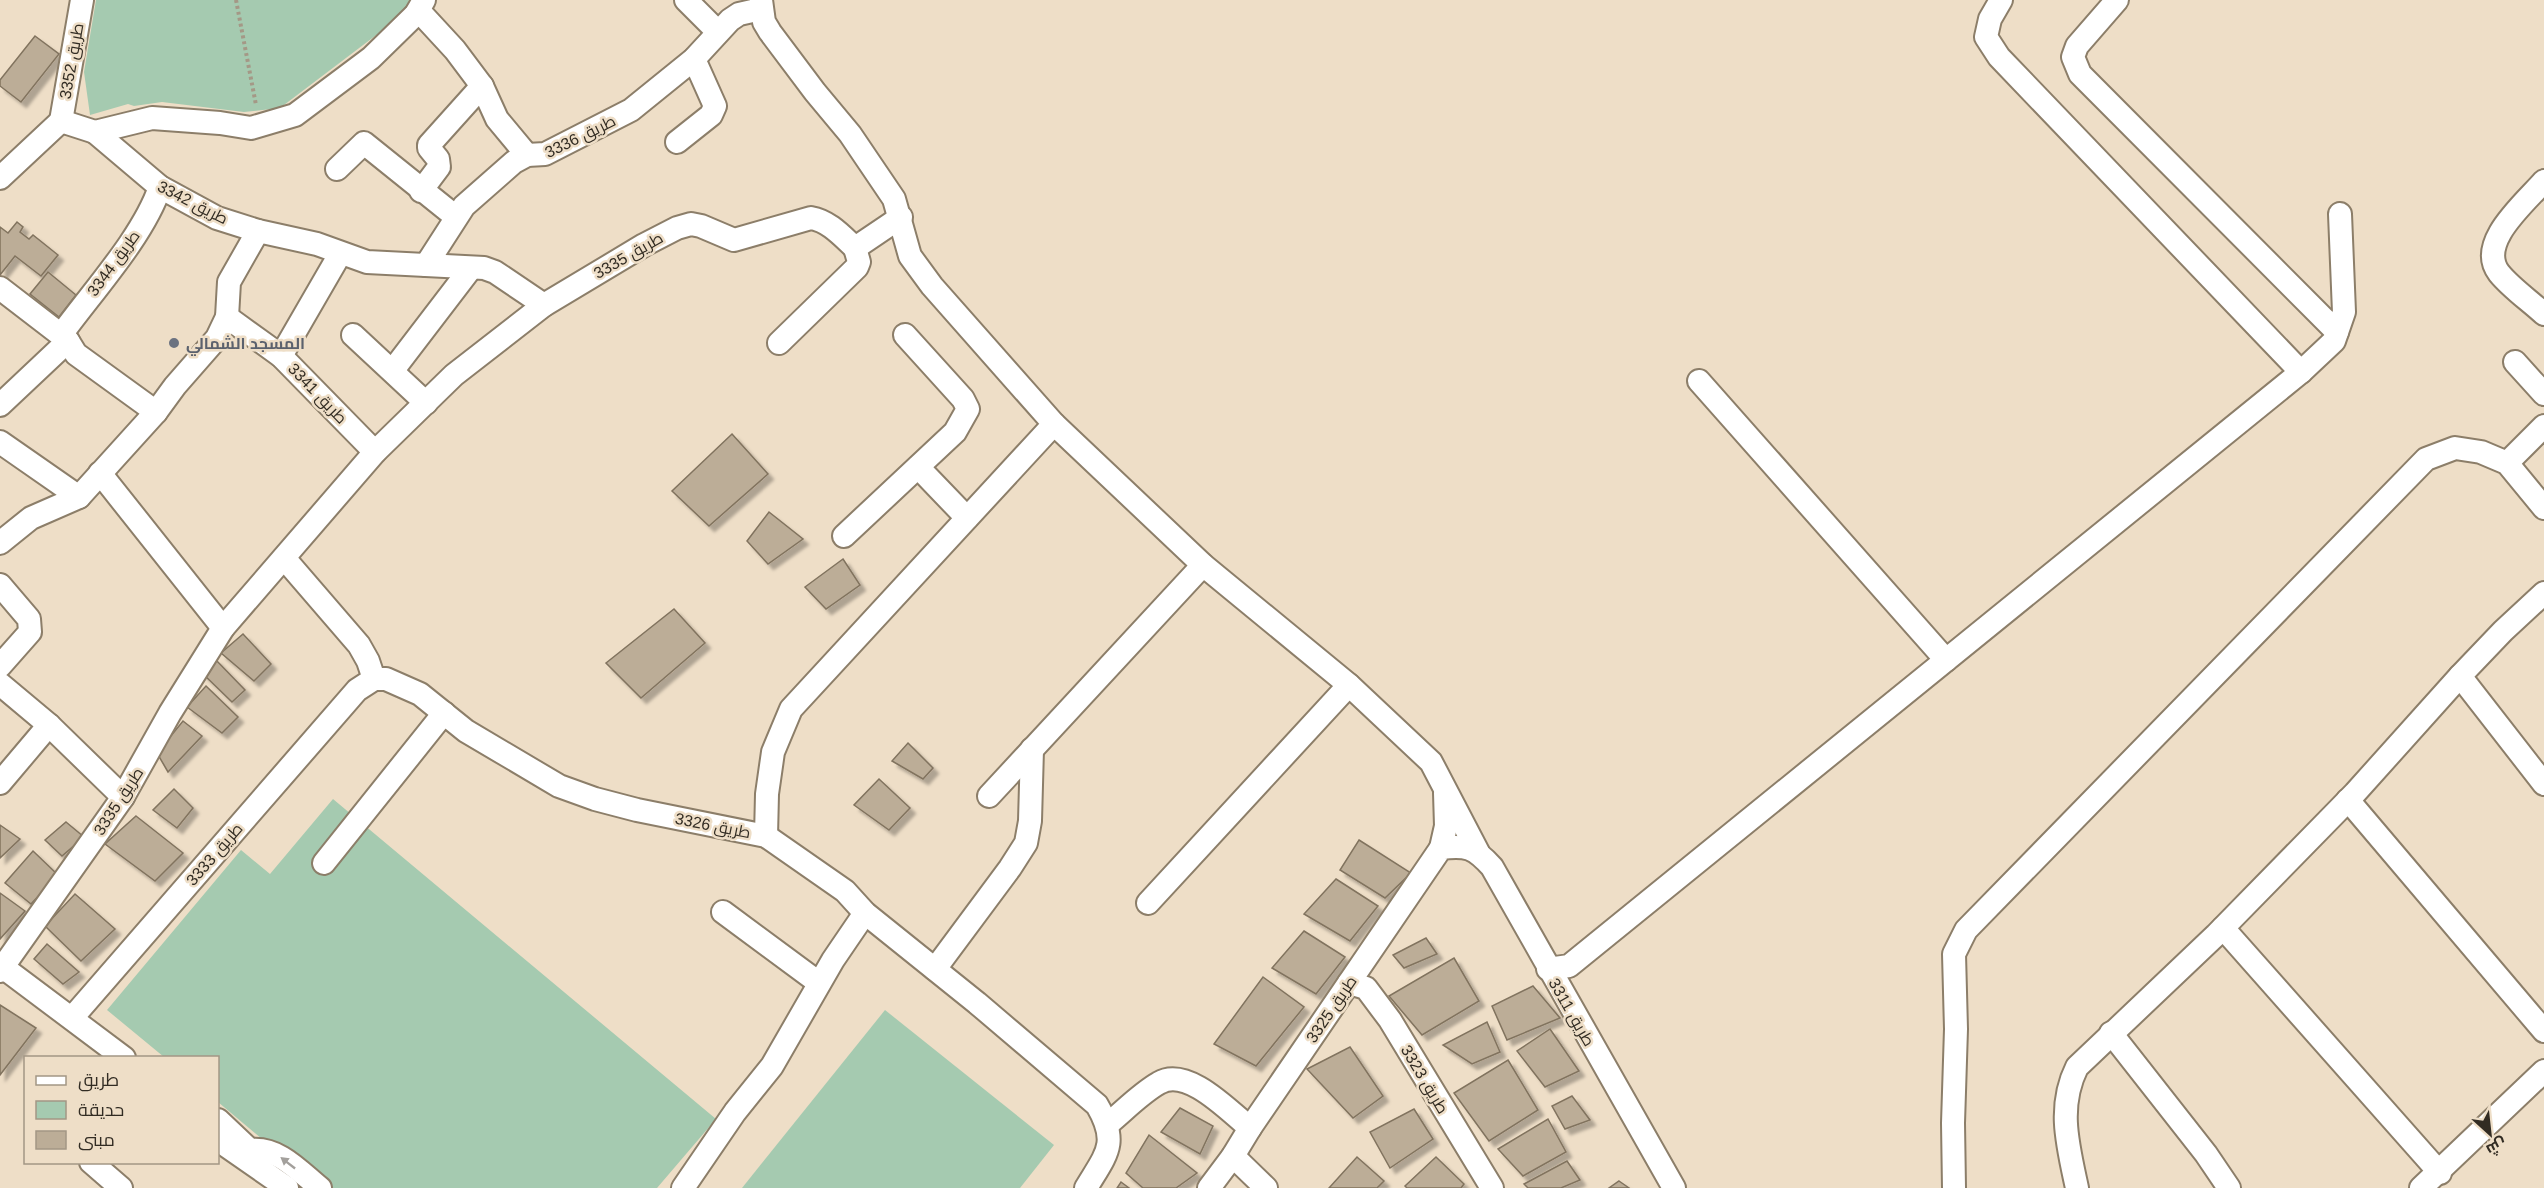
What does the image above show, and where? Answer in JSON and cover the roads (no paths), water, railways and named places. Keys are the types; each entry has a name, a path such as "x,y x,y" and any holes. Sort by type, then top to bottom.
{"street":[{"name":"طريق 3352","path":"61,121 82,0"},
{"path":"686,0 717,31"},
{"path":"2001,0 1990,19 1986,37 1999,57 2301,372"},
{"path":"2117,0 2077,46 2073,57 2080,74 2337,332"},
{"name":"طريق 3336","path":"426,265 456,217 475,194 514,162 527,155 545,154 631,110 693,60 717,31 739,14 761,5"},
{"name":"طريق 3311","path":"761,5 770,32 850,134 894,199 910,256 932,286 1054,424 1203,565 1349,686 1431,762 1443,783 1460,848 1492,867 1674,1188"},
{"path":"0,178 61,121 94,132 152,118 250,128 295,115 371,58 420,7"},
{"path":"420,7 419,11 455,50 482,86 497,118 527,155"},
{"path":"678,142 711,115 715,106 693,60"},
{"path":"421,191 440,163 429,145 482,86"},
{"name":"طريق 3342","path":"94,132 159,187 217,218 258,231 317,244 367,262 484,268 495,272 544,305"},
{"path":"337,169 364,143 456,217"},
{"path":"2544,182 2496,237 2492,254 2498,272 2544,314"},
{"name":"طريق 3344","path":"0,405 64,338 129,243 156,199 159,187"},
{"path":"1548,969 1569,966 2301,372 2334,341 2344,312 2340,214"},
{"path":"779,343 856,267 859,262 855,248 900,217"},
{"name":"طريق 3335","path":"1,968 123,797 170,713 223,628 375,452 454,375 544,305 644,245 684,225 701,226 734,240 811,218 829,225 855,248"},
{"path":"0,543 31,518 79,497 156,412 174,386 217,338 227,317 229,282 258,231"},
{"path":"281,356 340,254"},
{"path":"393,370 471,268"},
{"path":"0,288 64,338 76,354 156,412"},
{"name":"طريق 3341","path":"227,317 281,356 375,452"},
{"path":"353,335 393,370 426,404"},
{"path":"844,536 955,432 968,409 963,399 905,335"},
{"path":"2515,362 2544,394"},
{"path":"1699,381 1946,660"},
{"path":"766,836 767,794 773,752 791,709 1054,424"},
{"path":"2507,463 2544,426"},
{"path":"0,442 79,497"},
{"path":"1954,1188 1953,1123 1956,1029 1954,954 1966,930 2426,459 2455,448 2481,452 2507,463 2544,508"},
{"path":"918,466 967,518"},
{"path":"100,473 223,628"},
{"path":"284,558 359,645 368,661 365,684"},
{"path":"989,796 1203,565"},
{"path":"0,585 30,619 30,632 0,666"},
{"path":"2077,1188 2067,1142 2067,1086 2077,1067 2223,928 2348,800 2503,631 2544,593"},
{"path":"2460,676 2544,784"},
{"name":"طريق 3326","path":"365,684 386,679 420,694 466,731 559,786 637,810 766,836 845,891 866,913 1097,1105 1108,1124"},
{"path":"0,684 49,725 123,797"},
{"name":"طريق 3333","path":"72,1018 365,684"},
{"path":"1148,903 1349,686"},
{"path":"324,863 444,713"},
{"path":"0,783 49,725"},
{"path":"935,969 1026,843 1030,821 1032,749"},
{"path":"1443,783 1447,804 1446,826 1460,848"},
{"path":"2348,800 2544,1031"},
{"name":"طريق 3325","path":"1209,1188 1349,983 1460,848"},
{"path":"723,912 819,983"},
{"path":"683,1188 735,1112 772,1066 819,983 866,913"},
{"path":"2223,928 2440,1173"},
{"path":"1,968 121,1056"},
{"name":"طريق 3323","path":"1349,983 1366,987 1390,1020 1492,1188"},
{"path":"2111,1033 2206,1154 2229,1188"},
{"path":"2421,1188 2440,1173 2454,1156 2544,1071"},
{"path":"1086,1188 1110,1142 1108,1124 1160,1081 1184,1080 1203,1089 1250,1128"},
{"path":"219,1121 251,1150 280,1183"},
{"path":"219,1141 243,1160 280,1183"},
{"path":"251,1150 267,1150 276,1153 320,1188"},
{"path":"1233,1156 1266,1188"},
{"path":"93,1164 122,1188"}],"place":[{"name":"المسجد الشمالي","path":"174,343"}]}
